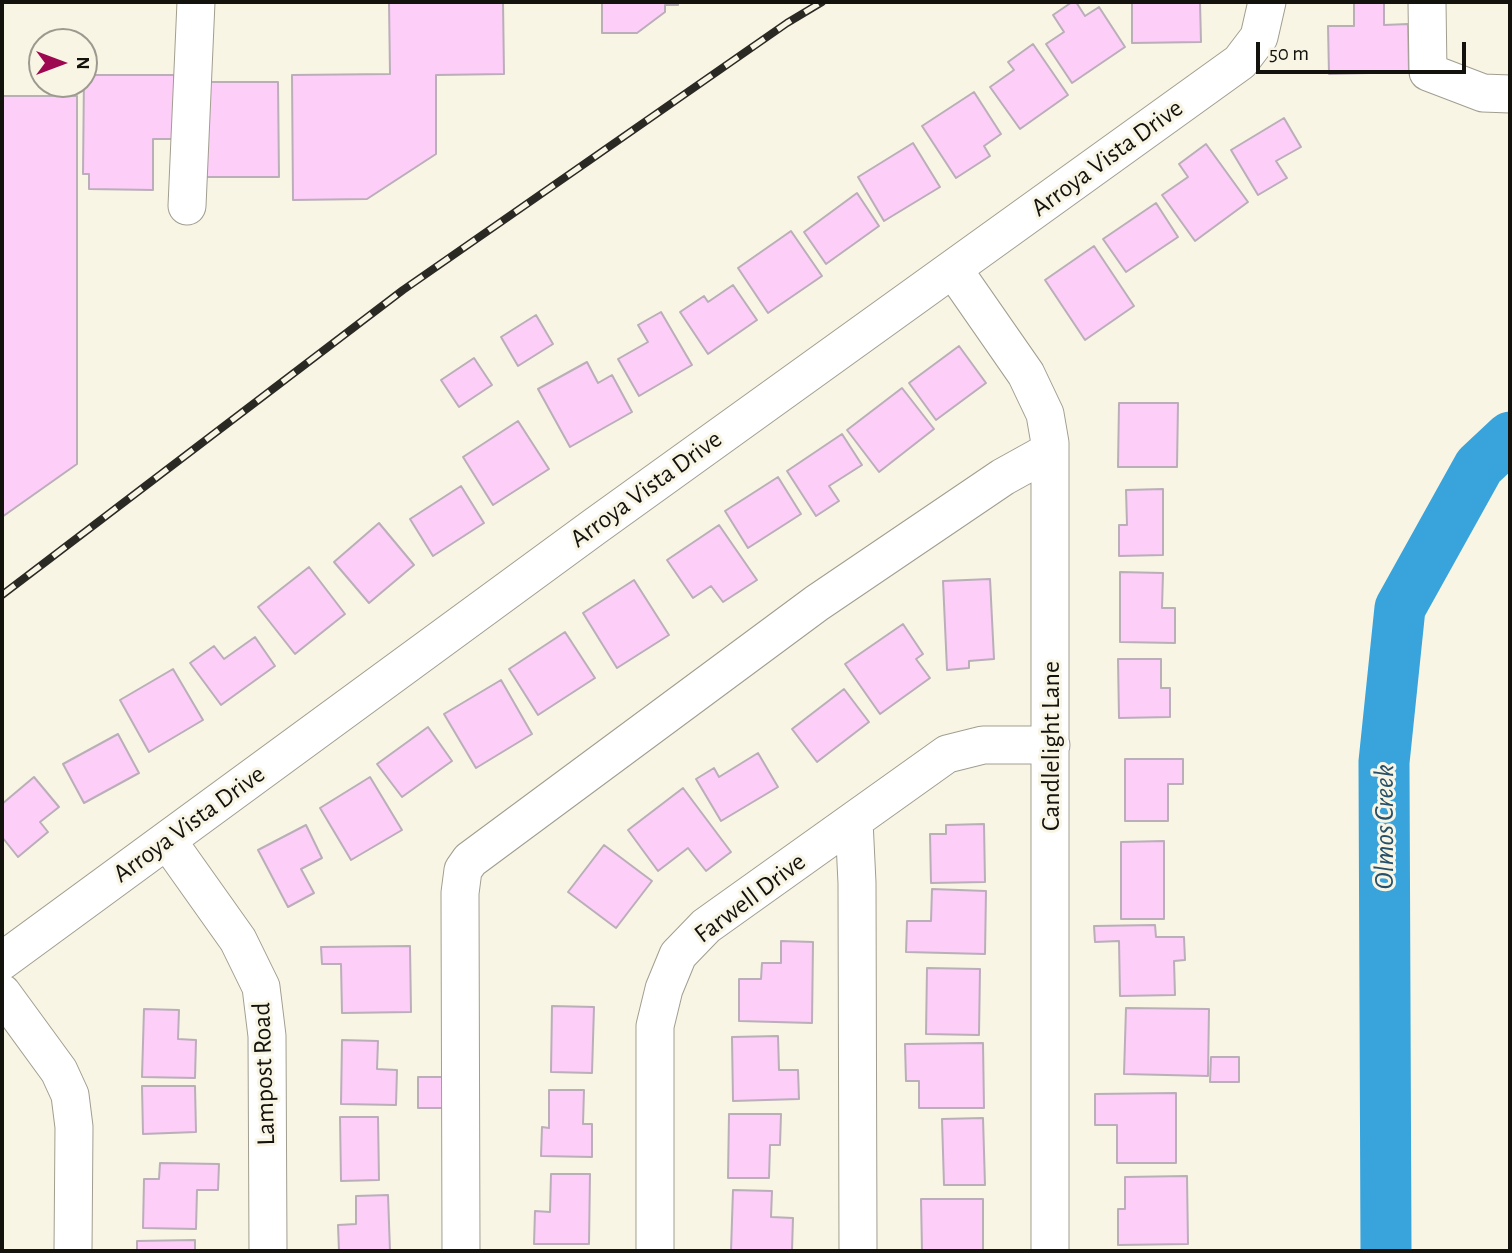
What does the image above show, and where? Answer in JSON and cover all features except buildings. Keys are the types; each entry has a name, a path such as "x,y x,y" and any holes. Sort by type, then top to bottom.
{"street":[{"path":"187,206 196,2"},
{"name":"Arroya Vista Drive","path":"2,961 594,527 1240,62 1259,37 1267,2"},
{"path":"1427,2 1428,72 1483,93 1510,94"},
{"name":"Candlelight Lane","path":"953,269 1026,374 1045,414 1050,452 1050,1251"},
{"path":"461,1251 460,894 463,870 470,860 817,603 1003,477 1050,452"},
{"name":"Farwell Drive","path":"655,1251 655,1026 664,989 678,954 706,926 947,754 983,745 1051,745"},
{"path":"854,821 857,883 858,1251"},
{"name":"Lampost Road","path":"167,840 238,940 261,987 267,1035 268,1251"},
{"path":"2,993 59,1071 70,1095 74,1127 73,1251"}],"waterway":[{"name":"Olmos Creek","path":"1386,1251 1384,762 1400,608 1479,466 1510,437"}],"railway":[{"path":"2,595 403,290 787,23 822,2"}]}
